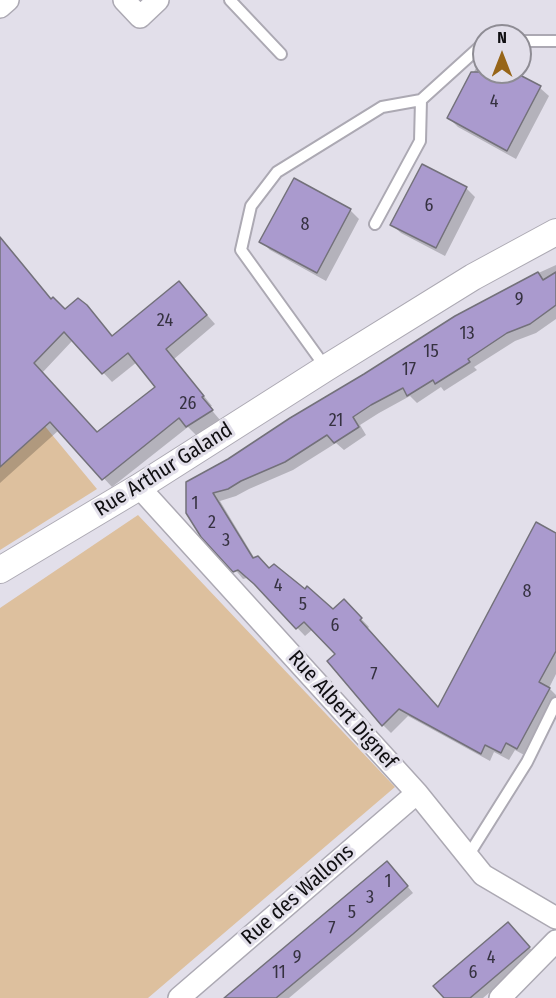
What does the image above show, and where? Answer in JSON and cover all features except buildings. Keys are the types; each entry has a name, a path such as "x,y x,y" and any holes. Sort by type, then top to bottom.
{"street":[{"path":"0,7 8,0"},
{"path":"124,0 140,17 158,0"},
{"name":"Rue Arthur Galand","path":"0,570 139,487 473,277 556,232"},
{"name":"Rue Albert Dignef","path":"139,487 417,793 483,875 556,918"},
{"name":"Rue des Wallons","path":"179,998 417,793"},
{"path":"500,998 556,941"}],"lane":[{"path":"230,0 281,54"},
{"path":"532,41 556,41"},
{"path":"326,368 241,250 251,206 277,172 382,107 421,100 472,54"},
{"path":"375,224 420,141 421,100"},
{"path":"468,856 526,762 556,703"}],"shaded area":[{"path":"0,372 97,489 0,550"},
{"path":"138,515 395,787 148,998 0,998 0,608"}]}
